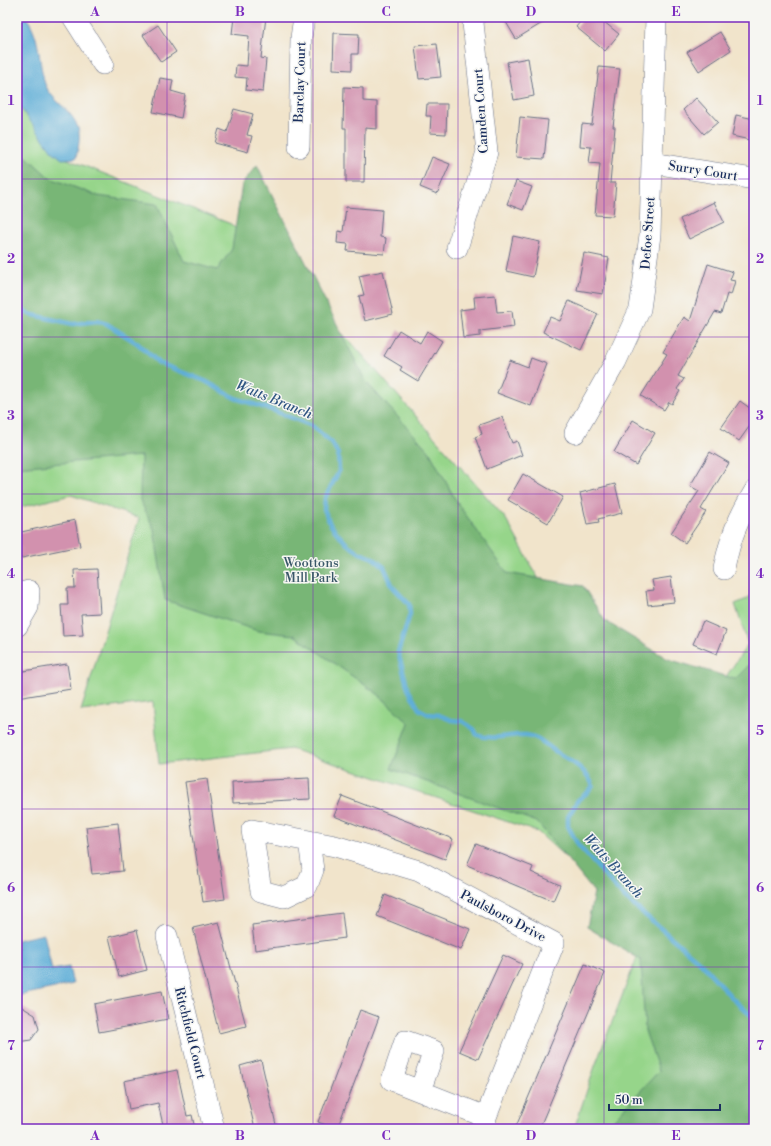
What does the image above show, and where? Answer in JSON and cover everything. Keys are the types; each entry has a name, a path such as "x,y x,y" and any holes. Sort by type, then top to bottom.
{"street":[{"path":"73,17 103,64"},
{"name":"Barclay Court","path":"299,148 301,38 304,17"},
{"name":"Camden Court","path":"457,248 487,152 473,23 474,17"},
{"name":"Defoe Street","path":"575,433 616,362 640,309 650,235 656,17"},
{"name":"Surry Court","path":"652,163 754,179"},
{"path":"724,569 729,543 738,519 754,492"},
{"path":"17,594 29,591 28,607 17,626"},
{"name":"Paulsboro Drive","path":"309,841 335,846 419,871 554,943 486,1123"},
{"name":"Ritchfield Court","path":"167,936 214,1129"},
{"path":"420,1091 486,1123"}],"green space":[{"name":"Woottons Mill Park","path":"17,97 57,155 231,224 351,342 506,519 571,638 715,693 748,644 735,604 747,599 754,592 754,1129 574,1129 595,1066 653,916 611,899 538,832 291,749 159,764 153,702 81,711 139,518 71,495 17,508"},
{"name":"Woottons Mill Park","path":"17,148 50,178 98,196 157,204 184,261 217,270 232,249 242,184 257,165 366,382 429,451 458,504 507,573 583,586 605,621 668,659 735,679 754,660 754,1129 605,1129 659,1071 645,1031 641,960 587,927 594,892 537,822 391,769 409,723 379,695 294,635 258,631 165,600 154,529 140,500 141,456 17,467"}],"water":[{"path":"17,17 26,17 31,25 37,41 45,84 52,96 72,116 78,128 79,143 76,158 62,159 52,151 17,103"},
{"path":"44,934 52,970 69,967 73,984 17,996 17,940"}],"building":[{"path":"234,17 266,17 261,58 266,59 263,92 246,90 247,78 235,77 236,65 247,66 249,36 232,34"},
{"path":"503,17 552,17 516,39"},
{"path":"584,17 598,17 619,34 605,51 576,27"},
{"path":"158,25 176,52 161,62 143,35"},
{"path":"720,32 731,50 699,71 687,52"},
{"path":"334,33 359,34 358,54 352,54 352,70 333,69"},
{"path":"437,44 441,77 419,79 415,46"},
{"path":"528,58 534,96 514,100 507,62"},
{"path":"599,67 620,69 613,127 615,127 610,183 616,183 613,216 595,215 600,164 589,163 591,147 580,146 582,124 592,125"},
{"path":"160,78 173,80 171,91 185,95 181,118 153,112"},
{"path":"344,87 363,88 363,101 377,102 377,129 365,128 364,182 346,182 346,128 343,128"},
{"path":"696,98 718,122 704,134 683,110"},
{"path":"427,104 447,104 446,134 430,133 431,116 426,116"},
{"path":"234,109 253,114 247,135 252,136 248,152 215,143 219,129 227,132"},
{"path":"736,115 754,119 754,141 732,136"},
{"path":"520,117 548,120 544,159 516,157"},
{"path":"432,157 450,164 437,194 420,187"},
{"path":"516,181 532,187 523,210 507,204"},
{"path":"714,202 724,222 689,239 680,219"},
{"path":"346,207 382,210 380,237 386,238 384,254 347,251 348,244 337,243 338,231 343,232"},
{"path":"513,236 540,242 533,277 506,271"},
{"path":"584,253 609,258 603,294 577,290"},
{"path":"708,264 733,272 730,280 735,281 731,295 727,294 721,314 715,312 678,376 684,379 677,389 680,391 672,404 669,402 664,410 641,396 667,354 663,352 684,317 690,321"},
{"path":"383,271 393,314 365,321 359,296 364,295 359,276"},
{"path":"495,295 497,312 512,311 514,327 480,331 480,336 463,338 460,310 475,308 474,297"},
{"path":"569,301 598,314 581,350 543,332 550,317 560,321"},
{"path":"399,330 420,343 427,331 442,341 418,381 400,370 402,367 384,356"},
{"path":"531,358 547,364 531,406 497,393 510,360 528,367"},
{"path":"740,401 754,411 754,420 739,441 721,428"},
{"path":"502,417 512,443 517,441 522,455 487,469 475,437 482,434 479,425"},
{"path":"633,420 655,433 636,465 614,452"},
{"path":"710,452 729,463 701,509 706,512 685,543 671,533 699,491 690,486"},
{"path":"523,474 563,497 548,523 508,500"},
{"path":"615,484 622,513 598,519 599,522 587,524 580,493"},
{"path":"75,520 80,546 17,559 17,533"},
{"path":"97,569 100,613 81,614 83,635 63,636 61,605 68,605 67,588 75,588 74,570"},
{"path":"671,577 674,602 648,605 646,591 654,590 652,580"},
{"path":"703,621 726,631 717,654 693,644"},
{"path":"67,664 71,689 17,698 17,672"},
{"path":"309,778 310,799 233,803 232,782"},
{"path":"207,779 225,899 203,902 185,782"},
{"path":"342,796 453,839 445,859 334,816"},
{"path":"118,823 123,871 92,874 86,827"},
{"path":"476,844 533,867 531,872 560,885 553,901 467,865"},
{"path":"385,895 470,929 461,950 377,916"},
{"path":"342,913 345,938 255,950 252,925"},
{"path":"219,922 246,1026 219,1033 193,928"},
{"path":"137,930 147,970 119,977 109,937"},
{"path":"503,955 522,964 478,1059 459,1051"},
{"path":"585,964 605,973 539,1129 515,1129"},
{"path":"162,991 168,1019 99,1032 94,1004"},
{"path":"17,1004 35,1015 39,1029 31,1040 17,1042"},
{"path":"360,1010 379,1017 337,1129 318,1122"},
{"path":"261,1060 277,1129 255,1129 240,1066"},
{"path":"177,1070 187,1116 192,1115 195,1129 164,1129 158,1103 129,1109 124,1081"}],"waterway":[{"name":"Watts Branch","path":"17,305 29,314 73,324 97,321 107,324 137,343 159,363 205,381 235,398 272,410 312,426 332,443 338,454 339,471 325,498 324,509 330,524 337,533 347,544 360,553 373,558 384,567 393,587 409,604 410,614 398,652 408,689 419,709 428,714 439,715 451,720 462,721 474,729 477,735 483,737 514,735 535,737 582,770 593,786 578,800 568,817 568,826 578,845 624,897 701,963 733,999 754,1018"},
{"name":"Watts Branch","path":"17,314 23,310"}]}
